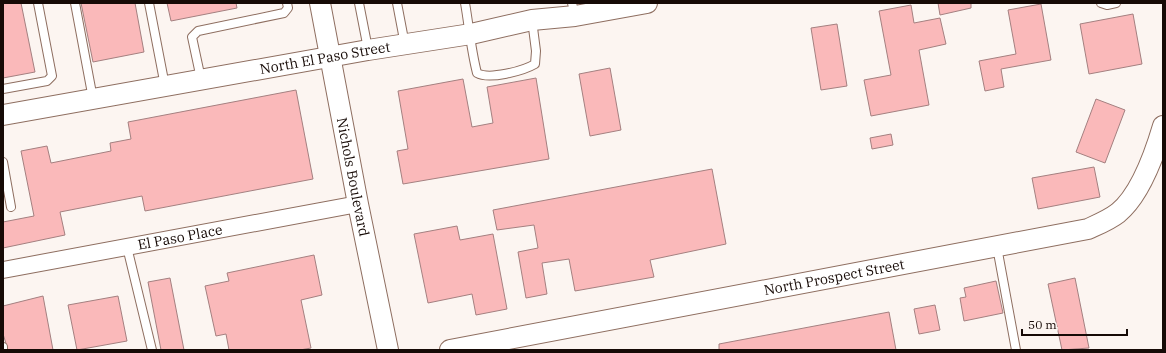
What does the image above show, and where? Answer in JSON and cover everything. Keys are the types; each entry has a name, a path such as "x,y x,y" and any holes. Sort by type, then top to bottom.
{"street":[{"name":"Nichols Boulevard","path":"320,3 358,204 388,350"},
{"name":"North El Paso Street","path":"3,115 368,50 471,34 573,9 646,3"},
{"name":"North Prospect Street","path":"450,350 1088,229 1106,221 1128,203 1138,187 1163,126"},
{"name":"El Paso Place","path":"3,270 358,204"}],"lane":[{"path":"3,89 47,81 52,76 38,3"},
{"path":"75,3 93,99"},
{"path":"149,3 165,86"},
{"path":"202,80 192,37 198,31 284,13 288,8 288,3"},
{"path":"359,3 368,50"},
{"path":"397,3 405,45"},
{"path":"465,3 471,34 472,53 477,73 483,77 526,70 535,64 536,51 532,20"},
{"path":"1101,3 1107,5 1116,3"},
{"path":"3,162 11,207"},
{"path":"996,246 1016,350"},
{"path":"127,247 152,350"}],"building":[{"path":"3,3 21,3 35,72 3,78"},
{"path":"81,3 135,3 144,52 93,62"},
{"path":"167,3 236,3 237,8 171,21"},
{"path":"938,3 971,3 971,8 940,15"},
{"path":"1041,4 1051,60 1001,69 1004,87 985,91 979,61 1016,54 1008,10"},
{"path":"911,5 914,23 940,18 946,44 919,50 929,105 871,116 864,80 891,75 879,11"},
{"path":"1133,14 1142,64 1089,74 1080,24"},
{"path":"837,24 847,86 821,90 811,28"},
{"path":"610,68 621,130 590,136 579,74"},
{"path":"536,78 549,159 403,184 397,151 408,149 398,91 463,79 472,127 493,123 487,87"},
{"path":"296,90 313,179 145,211 142,196 60,212 65,235 3,248 3,222 34,216 21,151 47,146 51,163 111,151 110,143 131,139 128,122"},
{"path":"1096,99 1125,110 1105,163 1076,152"},
{"path":"891,134 893,145 872,149 870,138"},
{"path":"1094,167 1100,197 1038,209 1032,178"},
{"path":"712,169 726,244 650,260 654,277 575,291 569,259 542,263 547,294 526,298 518,252 538,248 534,225 497,230 493,210"},
{"path":"457,226 460,240 493,234 507,309 476,315 472,294 428,303 414,234"},
{"path":"314,255 322,295 301,300 311,348 300,350 229,350 226,334 216,336 205,286 229,281 227,273"},
{"path":"170,278 184,350 161,350 148,282"},
{"path":"1075,278 1089,348 1062,350 1048,284"},
{"path":"996,281 1003,313 964,321 960,298 966,297 964,288"},
{"path":"43,296 53,350 8,350 3,334 3,306"},
{"path":"118,296 127,341 77,350 68,305"},
{"path":"935,305 940,330 919,334 914,309"},
{"path":"889,312 896,350 719,350 719,344"}]}
